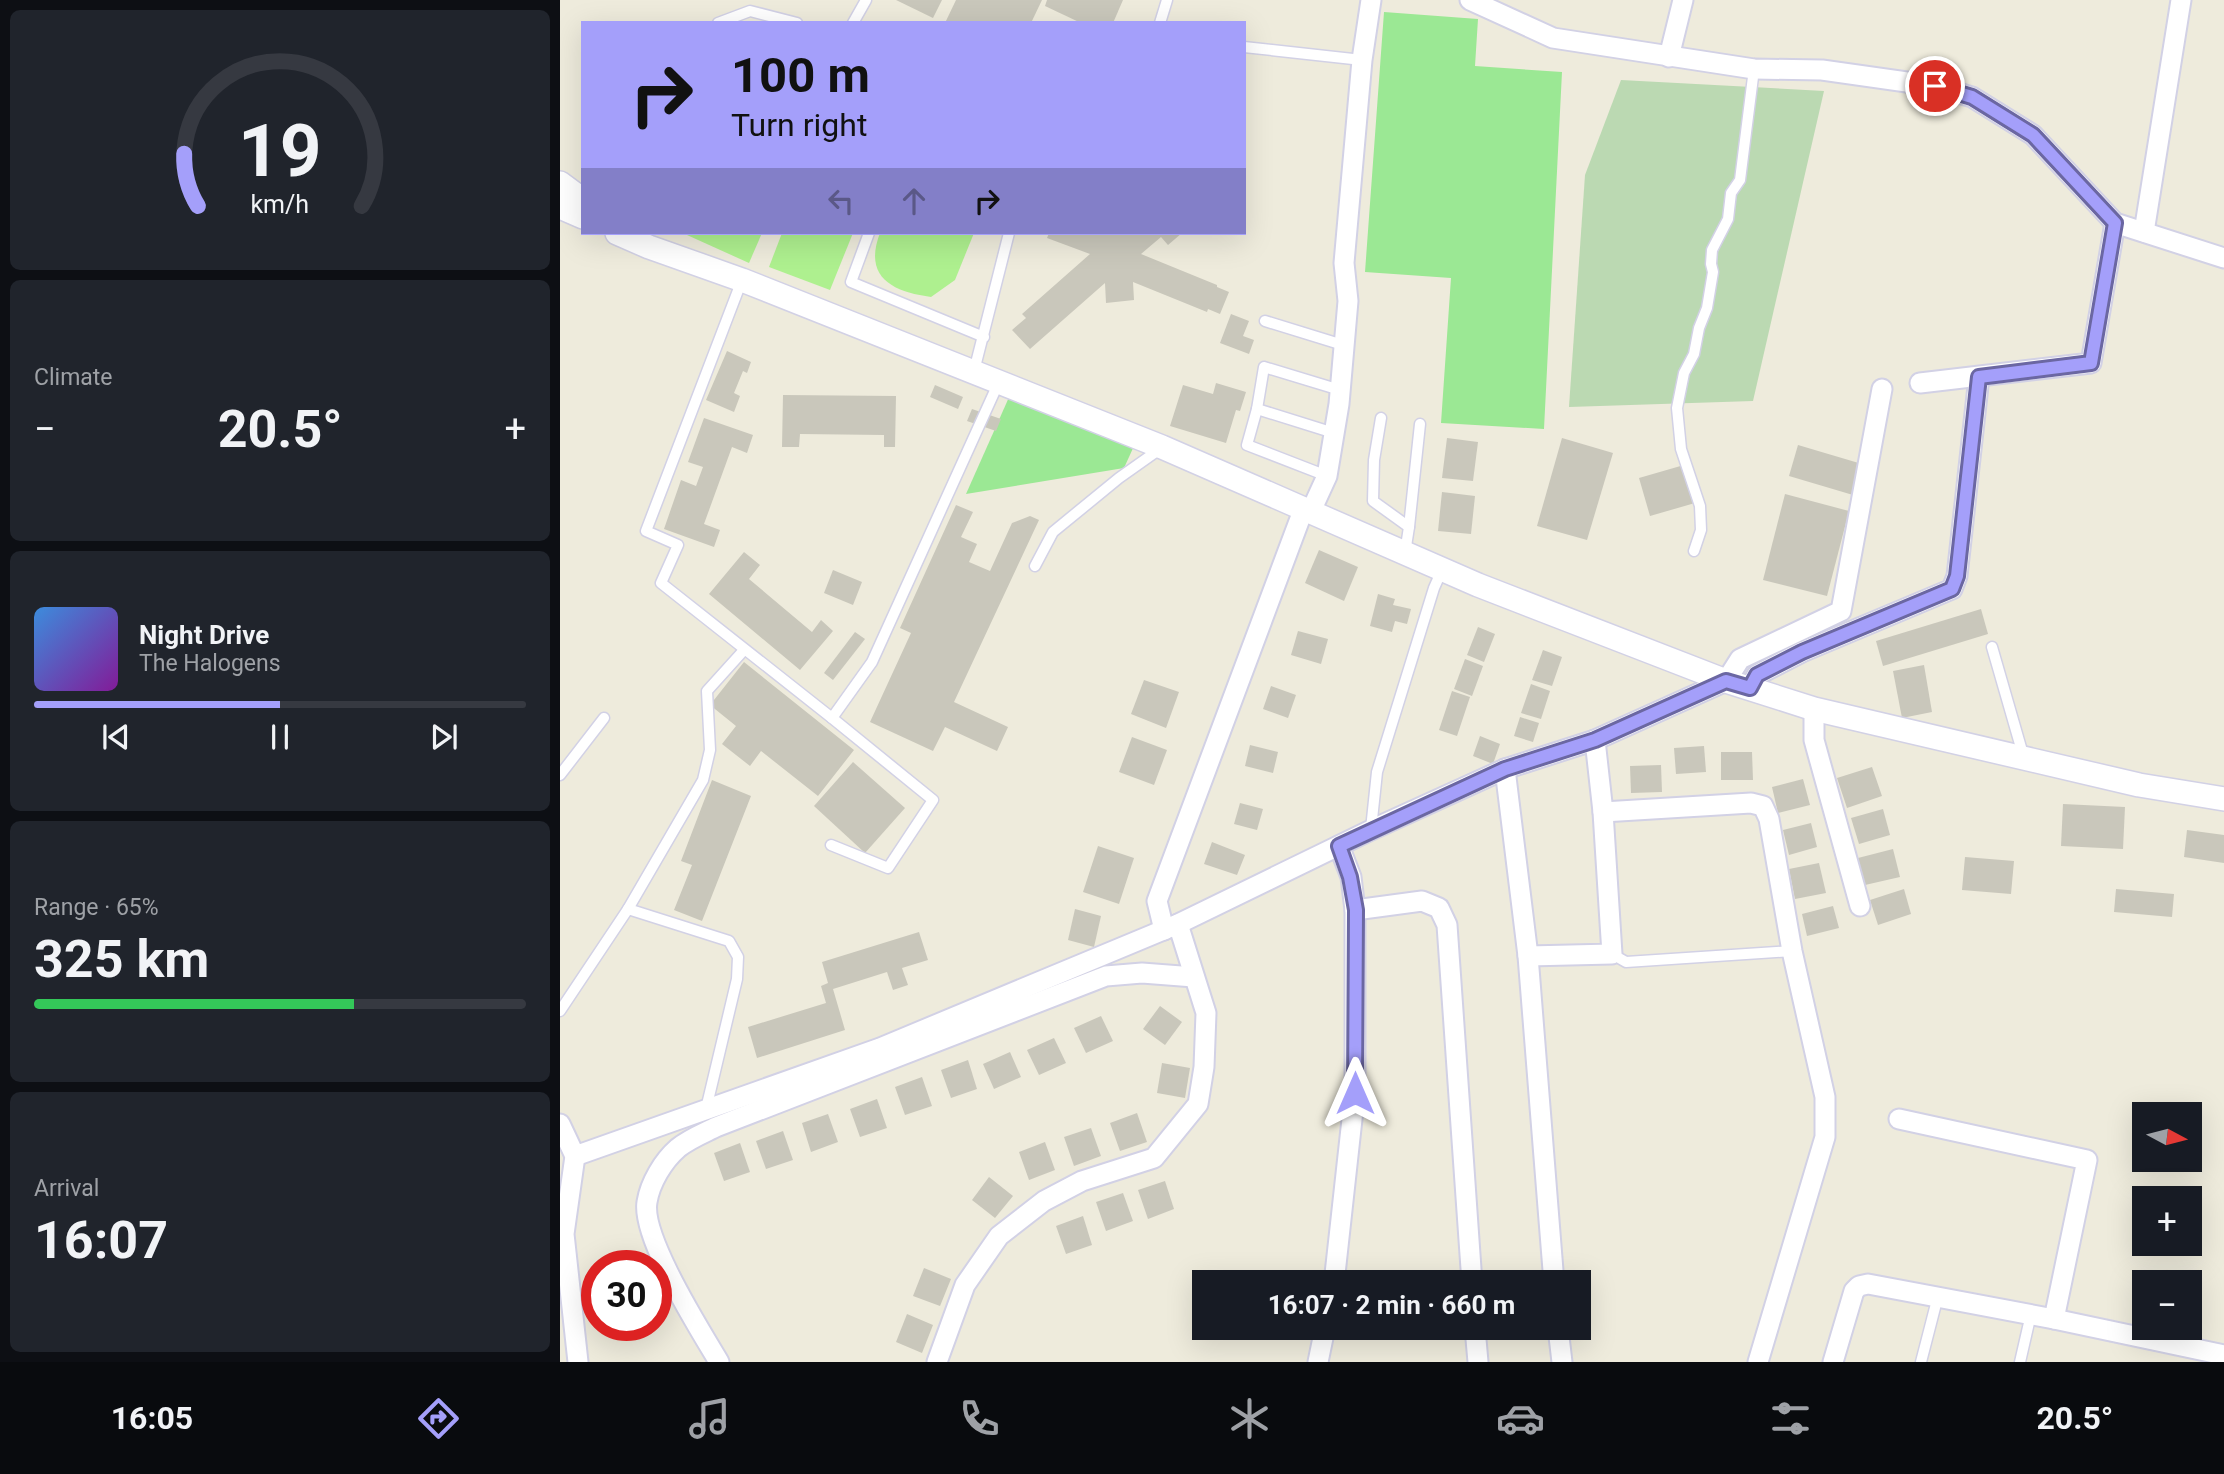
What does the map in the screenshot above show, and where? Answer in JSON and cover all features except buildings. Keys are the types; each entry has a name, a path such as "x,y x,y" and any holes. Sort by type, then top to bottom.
{"street":[{"path":"937,1362 965,1285 999,1236 1044,1201 1082,1181 1154,1158 1198,1104 1204,1067 1206,1013 1194,977 1157,901 1307,510 1327,476 1340,390 1348,301 1344,263 1362,60 1371,0"},
{"path":"1469,0 1553,38 1755,69 1822,70 1935,86 1972,97 2033,135 2115,223 2224,258"},
{"path":"1669,57 1682,0"},
{"path":"2144,232 2181,0"},
{"path":"560,183 581,199"},
{"path":"560,207 581,216"},
{"path":"1920,383 2091,363 2115,223"},
{"path":"627,235 651,240 998,384 1162,447 1442,570 1726,681 1814,709 2139,785 2224,799"},
{"path":"1750,688 1757,675 1802,652 1952,589 1957,576 1979,377"},
{"path":"575,1156 880,1048 1171,927 1371,830 1505,769 1595,740 1726,681 1740,659 1841,611 1882,389"},
{"path":"1814,709 1814,740 1860,906"},
{"path":"1528,956 1612,954 1603,812 1595,740"},
{"path":"1505,769 1528,956 1553,1270"},
{"path":"1603,812 1751,803 1763,806 1769,819 1792,951 1825,1097 1825,1137 1758,1362"},
{"path":"1335,1270 1355,1093 1356,910 1350,877 1339,846"},
{"path":"1356,910 1422,901 1439,908 1447,925 1471,1270"},
{"path":"719,1362 667,1272 651,1232 646,1205 656,1174 678,1148 716,1126 1106,976 1142,973 1194,977"},
{"path":"1899,1119 2087,1160 2054,1319"},
{"path":"560,1124 575,1156 564,1234 578,1362"},
{"path":"1833,1362 1854,1291 1859,1286 1868,1284 2031,1314 2224,1355"},
{"path":"1318,1362 1323,1340"},
{"path":"1476,1340 1478,1362"},
{"path":"1560,1340 1562,1362"}],"lane":[{"path":"854,21 866,0"},
{"path":"1161,21 1167,0"},
{"path":"724,21 750,11 789,21"},
{"path":"1246,47 1362,60"},
{"path":"1694,551 1701,530 1700,506 1681,449 1677,408 1684,373 1694,354 1699,328 1707,308 1713,272 1710,264 1713,250 1728,219 1731,194 1740,180 1755,69"},
{"path":"868,235 851,282 984,337"},
{"path":"973,372 1009,235"},
{"path":"742,280 646,531 678,545 661,583 933,800 888,868 831,845"},
{"path":"1265,321 1343,345"},
{"path":"1327,476 1247,444 1257,409 1264,367 1340,390"},
{"path":"832,718 872,662 998,384"},
{"path":"1257,409 1334,433"},
{"path":"1381,418 1374,460 1373,501 1409,527"},
{"path":"1405,553 1420,424"},
{"path":"1035,566 1053,531 1162,447"},
{"path":"1371,830 1377,772 1434,588 1442,570"},
{"path":"1992,647 2024,758"},
{"path":"560,1011 628,909 704,780 710,750 707,691 744,650"},
{"path":"560,775 604,718"},
{"path":"628,909 729,942 738,957 737,979 706,1109"},
{"path":"1612,954 1626,962 1792,951"},
{"path":"1921,1362 1938,1296"},
{"path":"2020,1362 2031,1314"}],"green space":[{"path":"1384,12 1478,19 1475,66 1562,72 1544,429 1441,423 1451,278 1365,272"},
{"path":"1621,80 1824,91 1753,401 1569,407 1585,175"},
{"path":"687,235 761,235 749,263"},
{"path":"781,235 852,235 830,290 769,267"},
{"path":"879,235 973,235 955,280 931,297 904,291 884,280 875,261"},
{"path":"1010,395 1134,446 1124,468 966,494"}],"route":[{"path":"1355,1093 1356,910 1350,877 1339,846 1505,769 1595,740 1726,681 1750,688 1757,675 1802,652 1952,589 1957,576 1979,377 2091,363 2115,223 2033,135 1972,97 1935,86"}]}
